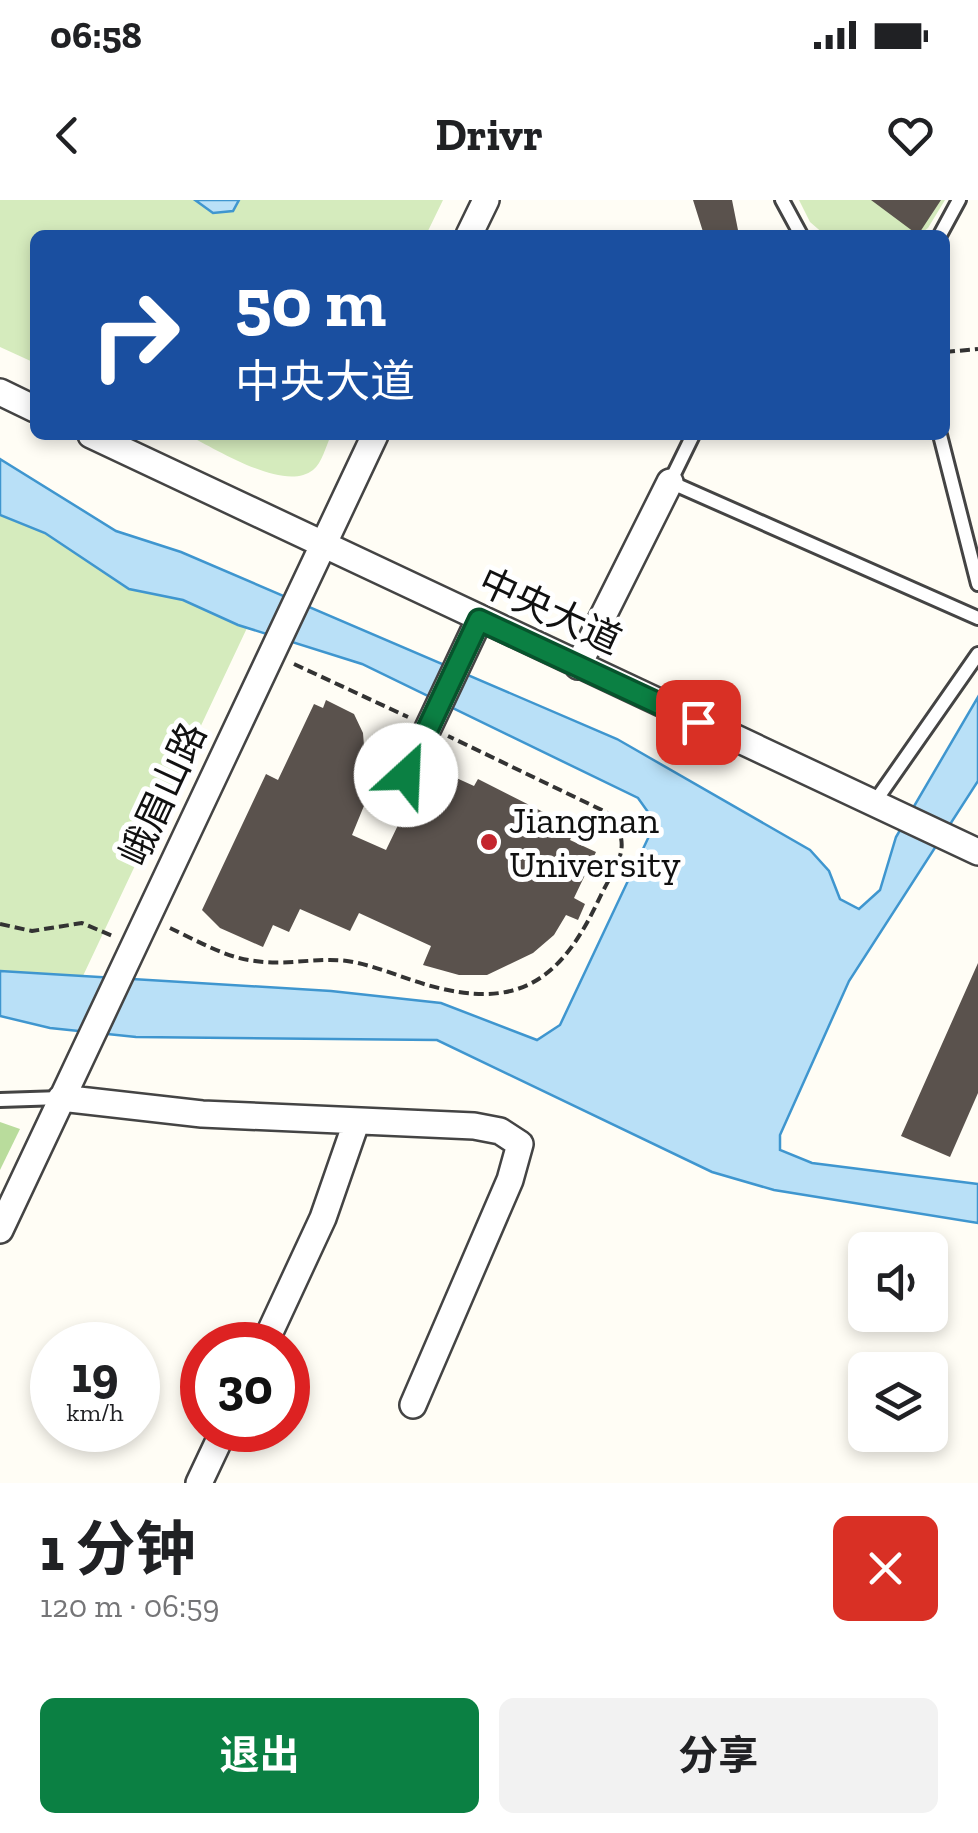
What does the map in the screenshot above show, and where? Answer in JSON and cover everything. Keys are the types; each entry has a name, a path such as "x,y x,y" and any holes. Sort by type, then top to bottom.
{"street":[{"path":"471,230 486,200"},
{"path":"0,392 30,407"},
{"name":"中央大道","path":"102,440 978,852"},
{"name":"峨眉山路","path":"0,1230 373,440"},
{"path":"578,666 670,482"},
{"path":"406,775 479,620"},
{"path":"62,1098 202,1114 474,1126 500,1130 520,1144 510,1180 412,1405"},
{"path":"275,1322 323,1218 356,1123"},
{"path":"199,1483 214,1452"}],"lane":[{"path":"782,200 796,230"},
{"path":"943,230 959,200"},
{"path":"691,440 670,482 978,618"},
{"path":"941,440 978,584"},
{"path":"874,803 978,654"},
{"path":"0,1100 62,1098"}],"path":[{"path":"950,352 978,349"},
{"path":"146,917 251,961 343,961 445,990 510,992 539,981 560,966 581,938 624,848 622,830 608,813 272,653"},
{"path":"0,924 32,931 82,922 128,957"}],"green space":[{"path":"0,200 443,200 428,230 30,230 30,361 0,347"},
{"path":"799,200 945,200 925,230 819,230 810,222"},
{"path":"197,440 329,440 313,470 300,476 268,473"},
{"path":"0,515 45,533 129,589 183,600 247,628 82,978 0,971"},
{"path":"0,1122 20,1129 0,1170"}],"water":[{"path":"195,200 239,200 233,211 213,213"},
{"path":"0,459 116,531 181,552 617,739 810,850 829,871 840,899 859,909 880,890 896,837 978,697 978,781 849,981 780,1135 780,1150 812,1163 978,1184 978,1223 774,1190 712,1172 437,1040 136,1037 50,1028 0,1016 0,971 331,991 441,1003 537,1040 560,1025 651,832 653,819 638,798 362,664 238,625 183,600 129,589 45,533 0,515"}],"building":[{"path":"693,200 732,200 738,230 702,230"},
{"path":"871,200 941,200 921,230 911,230"},
{"path":"326,700 354,714 363,733 368,796 352,835 386,850 415,790 452,776 474,786 478,779 575,828 570,840 596,852 574,898 585,904 578,920 566,915 554,935 533,953 487,975 459,975 423,965 431,946 359,913 350,931 300,909 289,932 273,925 263,947 220,928 202,910 266,774 278,780 314,704 323,708"},
{"path":"978,963 978,1093 950,1157 901,1136"}],"place":[{"name":"Jiangnan University","path":"489,842"}],"route":[{"path":"406,775 479,620 698,722"}]}
